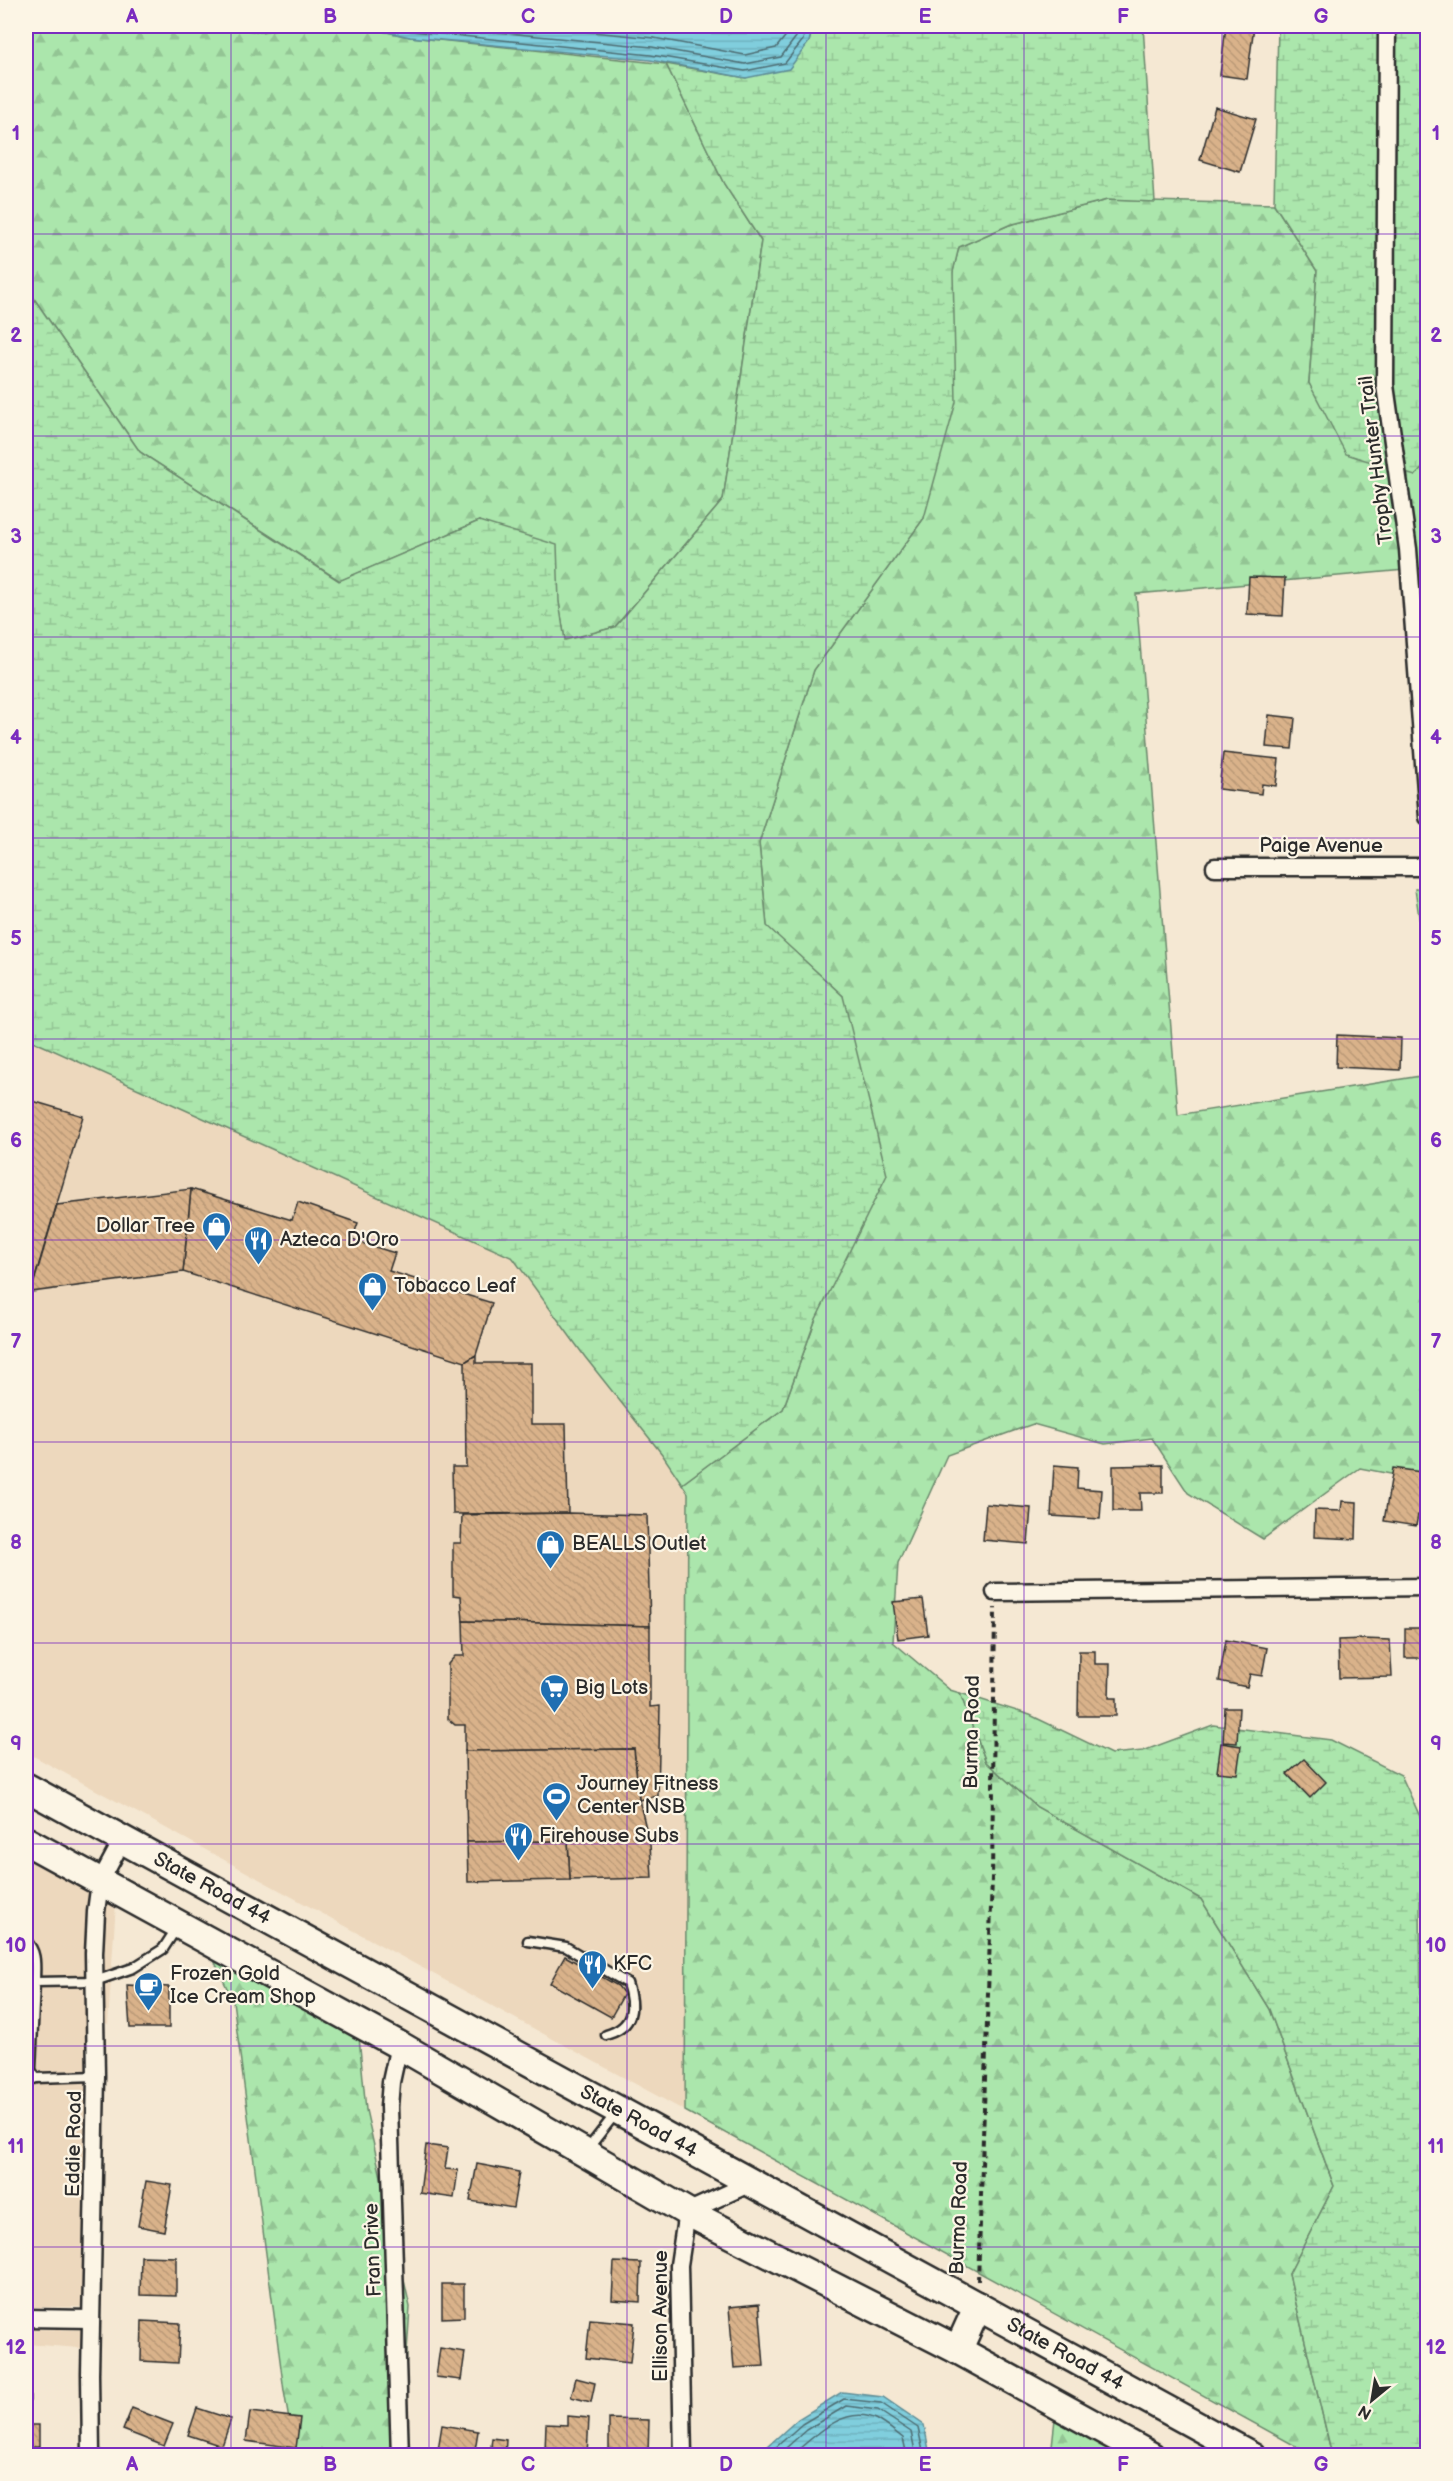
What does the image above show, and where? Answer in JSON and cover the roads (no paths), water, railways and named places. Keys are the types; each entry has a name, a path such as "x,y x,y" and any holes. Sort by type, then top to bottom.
{"main road":[{"name":"State Road 44","path":"26,1787 1252,2456"},
{"path":"26,1841 399,2044 687,2212 958,2350 1151,2456"},
{"path":"958,2350 978,2306"}],"street":[{"name":"Trophy Hunter Trail","path":"1388,26 1385,385 1408,549 1428,817"},
{"name":"Paige Avenue","path":"1215,867 1428,867"},
{"path":"995,1592 1428,1587"},
{"name":"Eddie Road","path":"91,2456 96,1923 100,1882 123,1839"},
{"name":"Fran Drive","path":"399,2044 391,2082 389,2107 400,2456"},
{"path":"687,2212 751,2183"},
{"name":"Ellison Avenue","path":"683,2456 679,2265 687,2212"},
{"path":"26,2318 92,2319"}],"lane":[{"path":"35,1982 95,1981 133,1968 163,1949 179,1925"},
{"path":"26,1941 32,1947 36,1957 31,2070 36,2078"},
{"path":"528,1941 566,1947 627,1983 632,2000 631,2015 619,2031 606,2035"},
{"path":"26,2082 36,2078 96,2076"},
{"path":"585,2152 619,2109"}],"water":[{"path":"359,26 813,26 809,42 789,69 746,78 650,60 410,37"},
{"path":"842,2392 883,2397 924,2425 930,2455 758,2455 798,2419"}],"place":[{"name":"Dollar Tree","path":"216,1252"},
{"name":"Azteca D'Oro","path":"259,1266"},
{"name":"Tobacco Leaf","path":"373,1312"},
{"name":"BEALLS Outlet","path":"551,1570"},
{"name":"Big Lots","path":"554,1714"},
{"name":"Journey Fitness Center NSB","path":"556,1822"},
{"name":"Firehouse Subs","path":"518,1862"},
{"name":"KFC","path":"592,1990"},
{"name":"Frozen Gold Ice Cream Shop","path":"149,2012"}]}
